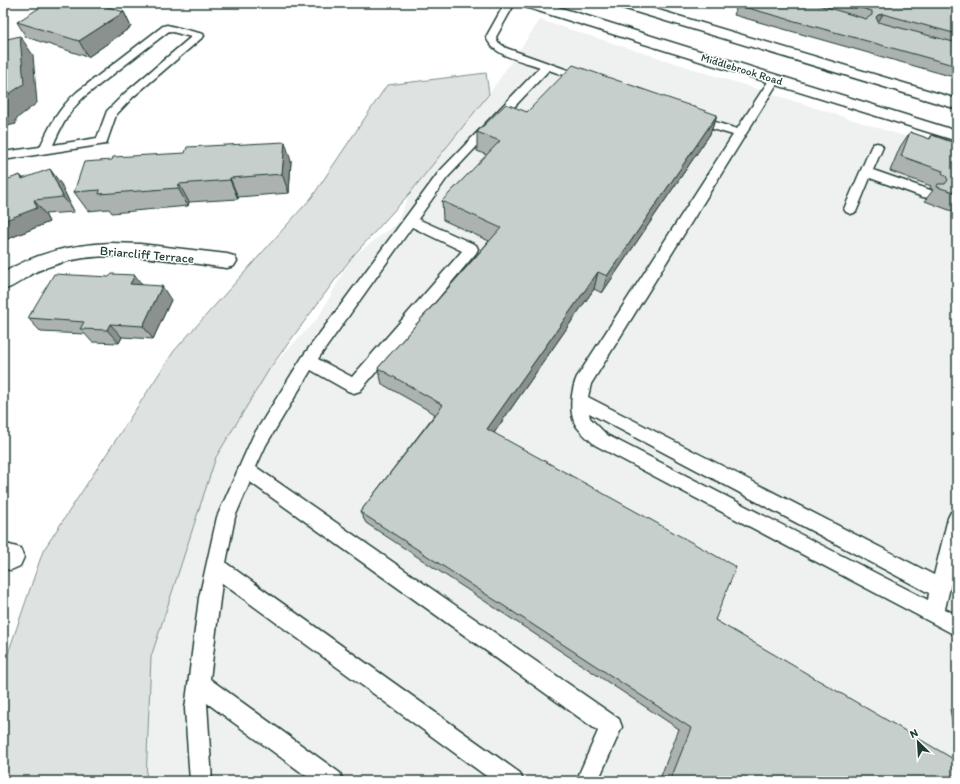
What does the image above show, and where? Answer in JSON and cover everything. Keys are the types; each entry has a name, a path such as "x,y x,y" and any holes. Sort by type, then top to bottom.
{"main road":[{"name":"Middlebrook Road","path":"527,3 957,136"},
{"path":"621,3 957,104"},
{"name":"Briarcliff Terrace","path":"3,283 14,274 43,260 74,251 102,248 227,261"}],"lane":[{"path":"510,3 491,37 494,44 502,50 598,84"},
{"path":"3,156 44,150 102,141 111,114 129,96 199,36 167,28 137,50 68,106 56,125 44,150"},
{"path":"201,781 196,708 209,598 226,517 259,441 308,361 444,175 547,66"},
{"path":"775,79 583,382 579,400 582,421 601,440 957,626"},
{"path":"680,114 741,134"},
{"path":"851,209 877,147"},
{"path":"866,172 928,194"},
{"path":"308,361 354,386 470,249 410,221"},
{"path":"579,400 940,588"},
{"path":"247,470 611,727 592,779"},
{"path":"934,614 957,518"},
{"path":"215,567 512,781"},
{"path":"199,684 332,781"}],"shaded area":[{"path":"540,20 957,153 957,781 146,781 151,657 216,457 270,368 318,318 352,257 396,224 410,193 489,94"},
{"path":"486,73 489,94 410,193 352,257 270,368 216,457 151,657 146,781 3,781 3,668 43,551 174,351 312,197 387,85"}],"building":[{"path":"47,3 56,6 61,3 95,3 124,12 79,41 17,22"},
{"path":"738,3 812,3 866,19 872,15 872,11 843,3 957,3 957,34 883,14 876,17 878,22 957,43 957,66 737,5"},
{"path":"20,36 24,84 3,98 3,40"},
{"path":"573,65 717,115 607,276 598,272 487,429 736,567 715,620 957,761 957,781 670,781 691,728 360,512 443,405 378,368 501,228 442,201 500,141 477,132 506,104 527,112"},
{"path":"910,132 930,139 932,135 957,144 957,193 937,187 938,184 945,184 948,180 942,173 943,171 901,156"},
{"path":"285,142 282,174 179,184 178,188 99,194 100,190 74,192 84,162 112,160 113,157 185,153 187,147"},
{"path":"50,169 63,197 34,200 37,208 3,221 3,181 20,175 22,179"},
{"path":"54,274 109,277 112,274 135,275 130,284 162,286 143,326 110,324 107,330 80,329 84,322 28,318"}]}
